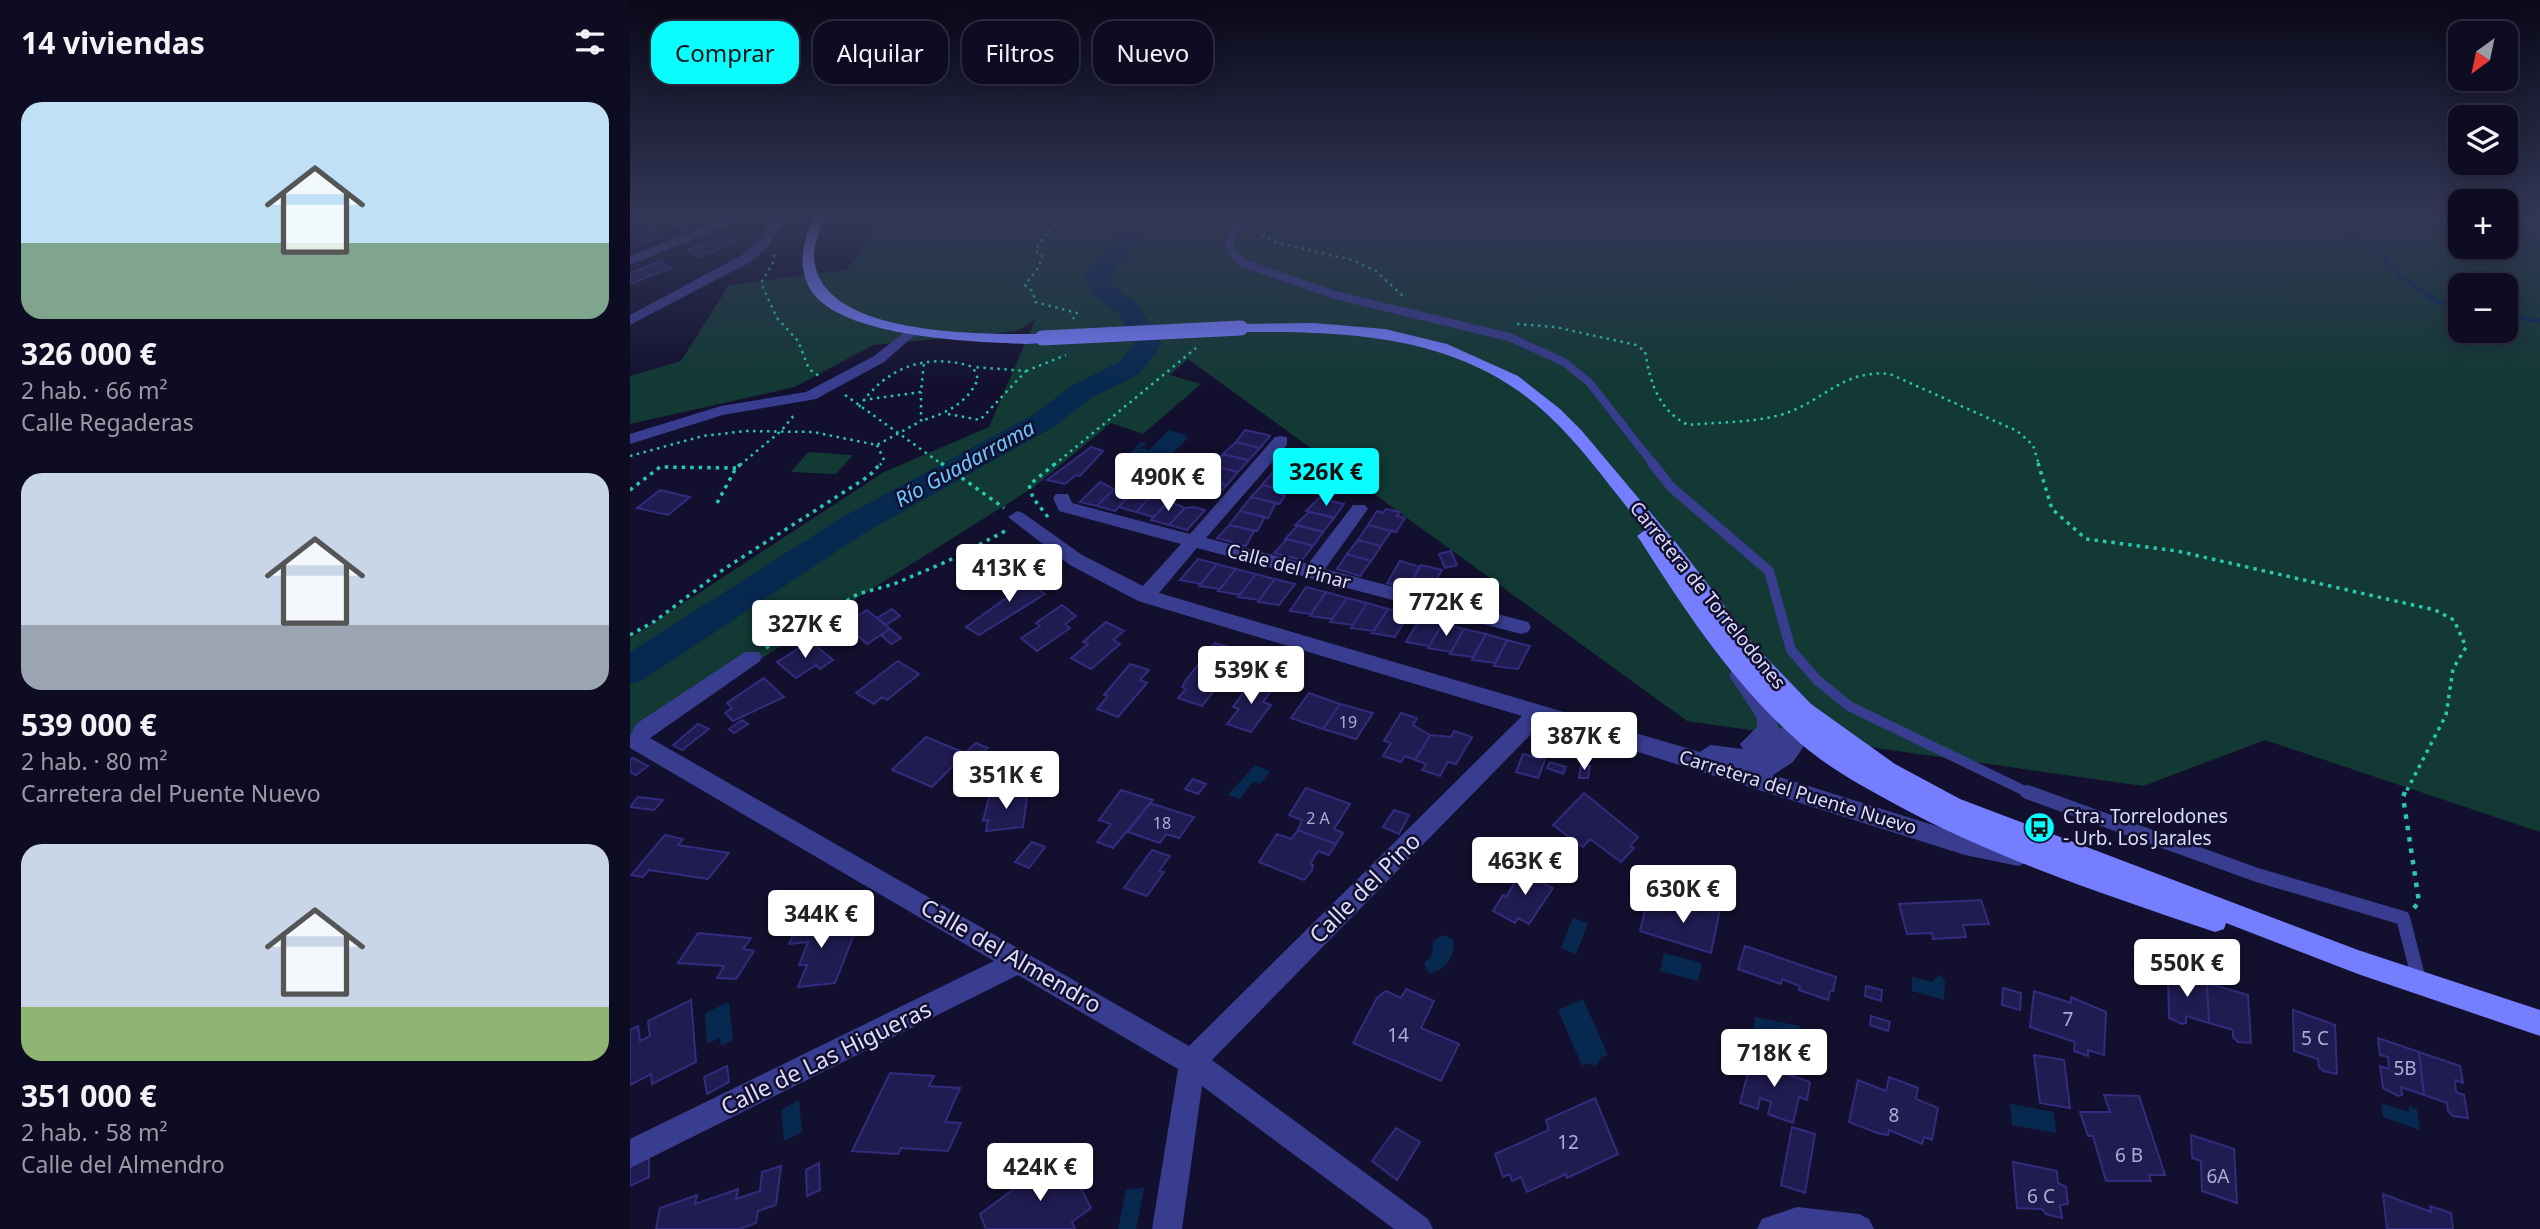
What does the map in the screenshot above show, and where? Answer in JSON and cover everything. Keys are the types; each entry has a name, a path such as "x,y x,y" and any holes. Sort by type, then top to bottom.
{"main road":[{"path":"809,272 811,279 831,302 856,316 910,332"},
{"name":"Carretera de Torrelodones","path":"910,332 978,340 1241,328 1363,330 1413,339 1491,367 1538,397 1566,424 1671,549 1747,650 1804,710 1847,743 1952,806 2358,962 2540,1023"},
{"name":"Carretera de Torrelodones","path":"1597,462 1715,640 1801,732 1861,774 1940,820 2032,859 2275,941 2358,962"}],"street":[{"path":"630,321 723,272"},
{"path":"630,439 720,411 810,396 879,359 910,332"},
{"path":"1144,596 1281,441"},
{"name":"Calle del Pinar","path":"1062,498 1065,507 1521,627"},
{"path":"1312,572 1359,509"},
{"name":"Carretera del Puente Nuevo","path":"1021,521 1076,560 1144,596 1537,714 1623,737 1965,845 2032,859"},
{"path":"1701,752 1728,751 1758,742 1768,729 1767,716 1715,640"},
{"path":"1741,776 1762,771 1787,757 1796,746 1801,732 1799,720 1758,673 1747,650"},
{"name":"Calle del Almendro","path":"752,657 643,730 638,742 1192,1062 1418,1229"},
{"name":"Calle del Pino","path":"1192,1062 1537,714"},
{"path":"1623,737 1733,760 1754,755 1782,735 1801,732 1827,742 1905,790 1952,806"},
{"name":"Calle de Las Higueras","path":"630,1154 1021,961"},
{"path":"1167,1229 1192,1062"},
{"path":"1772,1229 1797,1222 1859,1229"}],"lane":[{"path":"1269,272 1335,295 1509,337 1564,362 1589,382 1671,487 1769,571 1791,650 1817,680 1849,706 2043,800 2257,875 2403,918 2420,983"}],"path":[{"path":"752,657 858,594 894,584 948,561 1021,521 809,369 797,341 777,318 761,284 768,272"},
{"path":"1035,272 1026,285 1033,292 1035,302 1077,313 1072,318 1081,323"},
{"path":"1377,272 1402,296 1414,300"},
{"path":"1515,324 1555,327 1636,345 1645,351 1648,378 1664,407 1675,419 1688,425 1791,411 1857,372 1871,370 1890,374 2017,431 2033,445 2052,509 2086,538 2178,551 2435,610 2454,620 2466,647 2453,669 2446,715 2403,797 2419,902 2403,918"},
{"path":"1048,518 1032,498 1029,485 1200,346"},
{"path":"946,413 980,420 1026,371 1074,350"},
{"path":"859,407 870,388 884,377 924,362 944,360 973,367 1026,371"},
{"path":"921,421 924,362"},
{"path":"630,456 702,436 781,431 858,439 877,445 921,421 946,413 963,402 975,390 978,379 973,367"},
{"path":"863,400 921,392"},
{"path":"717,503 736,468 781,431 810,396"},
{"path":"630,635 655,621 724,569 869,476 884,460 877,445"},
{"path":"630,490 660,467 736,468"}],"green space":[{"path":"828,272 2540,272 2540,832 2265,740 2143,786 1687,721 1188,359 1170,375 1201,384 1143,434 1111,423 1034,487 630,741 630,638 884,472 989,427 1035,320 1017,331 873,345 795,387 630,424 630,376 681,361 729,285"},
{"path":"808,452 853,455 836,474 791,472"}],"water":[{"path":"1169,430 1186,435 1187,439 1159,467 1125,458 1141,442 1147,444 1139,448 1149,450"},
{"path":"1255,765 1270,771 1260,784 1253,782 1240,799 1228,795"},
{"path":"1573,918 1588,923 1576,954 1561,948"},
{"path":"1442,935 1453,939 1453,951 1440,970 1429,973 1424,964 1432,955 1433,941"},
{"path":"1664,953 1702,963 1698,981 1660,971"},
{"path":"1939,975 1945,980 1944,1000 1912,991 1912,977 1933,982"},
{"path":"1583,999 1608,1055 1601,1057 1596,1066 1588,1063 1582,1066 1558,1010"},
{"path":"729,1002 733,1040 721,1046 720,1038 707,1044 705,1013"},
{"path":"1755,1017 1800,1026 1798,1046 1753,1036"},
{"path":"799,1100 802,1132 784,1141 781,1110"},
{"path":"2381,1103 2409,1112 2409,1106 2417,1109 2420,1130 2383,1117"},
{"path":"2010,1104 2054,1112 2056,1133 2012,1125"},
{"path":"1144,1188 1136,1229 1118,1229 1126,1190"}],"building":[{"path":"645,272 651,276 630,284 630,273"},
{"path":"1245,430 1270,436 1260,448 1236,442"},
{"path":"1236,442 1260,448 1249,460 1223,454"},
{"path":"1091,447 1103,451 1080,476 1076,475 1065,484 1047,480"},
{"path":"1223,454 1249,460 1238,472 1214,466"},
{"path":"1214,466 1238,472 1227,485 1201,478"},
{"path":"1273,472 1296,478 1289,491 1262,485"},
{"path":"1201,478 1227,485 1215,498 1192,492"},
{"path":"1100,482 1114,489 1097,506 1080,502"},
{"path":"1262,485 1286,491 1279,504 1251,497"},
{"path":"1137,488 1153,494 1136,512 1119,507"},
{"path":"1114,489 1134,491 1115,511 1097,506"},
{"path":"660,490 690,497 668,515 637,508"},
{"path":"1153,494 1172,497 1154,517 1136,512"},
{"path":"1251,497 1276,503 1268,518 1240,511"},
{"path":"1319,498 1344,504 1334,518 1306,511"},
{"path":"1169,501 1185,508 1169,525 1151,520"},
{"path":"1185,508 1205,510 1187,530 1169,525"},
{"path":"1386,509 1400,512 1397,516 1405,518 1396,532 1368,525 1377,511 1383,513"},
{"path":"1240,511 1265,517 1257,531 1229,525"},
{"path":"1309,512 1334,518 1323,532 1295,525"},
{"path":"1229,525 1254,531 1246,546 1217,538"},
{"path":"1298,525 1323,532 1313,546 1285,539"},
{"path":"1368,525 1391,531 1381,546 1358,540"},
{"path":"1287,539 1313,546 1302,560 1274,553"},
{"path":"1358,540 1381,546 1371,561 1347,554"},
{"path":"1006,545 1015,552 1000,562 1009,568 991,581 988,579 974,588 958,576"},
{"path":"1451,551 1457,565 1445,568 1439,554"},
{"path":"1347,554 1371,561 1360,576 1337,569"},
{"path":"1198,559 1217,564 1201,584 1180,580"},
{"path":"1400,561 1420,567 1407,588 1387,583"},
{"path":"1217,564 1236,569 1220,589 1199,586"},
{"path":"1421,565 1442,570 1428,593 1407,588"},
{"path":"1236,569 1256,574 1240,595 1218,591"},
{"path":"1022,571 1035,578 1029,582 1042,588 1039,590 1045,594 979,635 966,627 1023,586 1010,578"},
{"path":"1256,574 1275,579 1259,600 1238,597"},
{"path":"1275,579 1295,584 1279,605 1258,602"},
{"path":"1306,587 1326,592 1311,614 1290,611"},
{"path":"1326,592 1347,598 1332,619 1310,616"},
{"path":"1347,598 1367,603 1353,625 1330,622"},
{"path":"1367,603 1388,609 1374,631 1351,628"},
{"path":"1062,605 1076,616 1065,624 1070,628 1037,651 1021,638 1040,626 1036,623"},
{"path":"892,609 900,616 886,625 877,618"},
{"path":"1388,609 1409,614 1395,637 1372,633"},
{"path":"867,610 890,629 867,644 845,624"},
{"path":"1421,617 1443,623 1429,646 1406,642"},
{"path":"1106,622 1124,631 1113,640 1120,644 1091,669 1071,658 1088,644 1083,642"},
{"path":"1443,623 1464,629 1451,652 1428,648"},
{"path":"890,629 901,638 891,644 881,635"},
{"path":"1464,629 1486,634 1473,657 1450,654"},
{"path":"1486,634 1507,640 1495,663 1472,660"},
{"path":"1507,640 1530,646 1518,669 1494,666"},
{"path":"810,641 833,660 820,669 816,665 796,678 777,662"},
{"path":"1215,643 1236,649 1216,674 1225,677 1202,706 1178,698 1186,689 1182,687 1186,680"},
{"path":"898,661 919,674 887,700 882,697 874,704 856,693"},
{"path":"1130,664 1149,670 1140,680 1147,683 1118,717 1097,709 1108,696 1104,695"},
{"path":"764,678 784,697 733,721 725,713 732,708 727,703"},
{"path":"1252,680 1274,687 1263,702 1271,705 1251,732 1227,724 1239,709 1233,707"},
{"path":"1309,693 1340,704 1323,729 1291,718"},
{"path":"1340,704 1373,713 1356,739 1323,729"},
{"path":"1401,713 1417,718 1413,725 1430,735 1415,760 1405,756 1401,762 1383,756 1391,743 1384,741"},
{"path":"742,720 748,724 734,733 729,729"},
{"path":"698,724 709,729 682,750 673,745"},
{"path":"1454,731 1472,737 1456,764 1448,762 1440,776 1422,770 1426,764 1415,760 1430,735 1451,737"},
{"path":"926,737 965,753 976,743 988,748 970,767 957,762 932,787 892,770"},
{"path":"1523,754 1545,760 1538,778 1516,772"},
{"path":"633,758 648,766 636,775 630,772 630,760"},
{"path":"1550,762 1566,767 1563,774 1547,768"},
{"path":"1581,765 1590,766 1588,778 1579,778"},
{"path":"1193,779 1206,784 1198,794 1185,789"},
{"path":"1306,788 1350,804 1334,829 1343,833 1336,844 1298,830 1302,820 1289,815"},
{"path":"1028,789 1023,827 986,831 988,820 983,821 989,797"},
{"path":"1121,790 1153,800 1113,848 1097,842 1111,824 1099,820"},
{"path":"1584,793 1638,837 1630,846 1634,848 1621,862 1590,839 1583,847 1553,825"},
{"path":"638,797 663,800 654,810 630,807"},
{"path":"1150,803 1194,817 1179,838 1166,834 1160,843 1128,832"},
{"path":"1394,810 1409,815 1399,834 1383,827"},
{"path":"1298,830 1336,844 1329,855 1318,851 1310,864 1313,865 1312,870 1304,880 1259,862 1277,834 1291,839"},
{"path":"665,835 683,839 678,845 729,853 708,879 649,870 643,877 631,875"},
{"path":"1032,842 1045,847 1029,868 1015,862"},
{"path":"1152,850 1170,856 1159,871 1164,872 1147,896 1124,888"},
{"path":"1525,865 1549,878 1544,884 1553,888 1529,924 1518,918 1515,923 1493,911 1503,895 1506,897"},
{"path":"1981,900 1989,924 1963,925 1966,937 1933,939 1932,933 1907,934 1899,904"},
{"path":"1647,903 1684,912 1686,904 1720,909 1711,953 1640,931"},
{"path":"835,915 826,935 855,932 835,983 798,987 807,965 799,965 808,942 789,944 800,918"},
{"path":"698,933 751,938 743,949 754,951 736,979 717,978 724,966 678,963"},
{"path":"1745,946 1836,977 1828,1000 1799,990 1800,986 1782,979 1781,984 1738,969"},
{"path":"2168,971 2207,983 2209,1023 2186,1016 2186,1023 2182,1024 2169,1018"},
{"path":"2207,983 2248,995 2251,1043 2238,1042 2233,1037 2233,1030 2209,1023"},
{"path":"1866,986 1882,990 1881,1001 1865,996"},
{"path":"2003,988 2021,993 2020,1010 2002,1005"},
{"path":"1406,989 1434,1001 1421,1028 1459,1044 1441,1081 1353,1043 1377,998 1386,991 1401,998"},
{"path":"2034,991 2071,1003 2071,997 2106,1012 2104,1055 2088,1050 2088,1056 2074,1051 2075,1042 2030,1027"},
{"path":"691,1000 696,1062 652,1084 651,1074 630,1085 630,1030 638,1026 640,1041 650,1036 648,1021"},
{"path":"2293,1010 2335,1025 2337,1074 2323,1071 2319,1067 2318,1059 2294,1051"},
{"path":"1871,1016 1890,1022 1888,1031 1870,1025"},
{"path":"2378,1038 2419,1052 2424,1095 2401,1087 2402,1095 2398,1096 2383,1088 2380,1066 2389,1069 2388,1057 2380,1055"},
{"path":"2419,1052 2460,1066 2463,1083 2455,1080 2456,1092 2464,1095 2468,1118 2453,1116 2448,1111 2447,1103 2424,1095"},
{"path":"1753,1054 1782,1064 1780,1072 1810,1082 1807,1100 1799,1097 1793,1123 1768,1114 1771,1102 1760,1098 1758,1109 1740,1103"},
{"path":"2034,1055 2064,1060 2070,1108 2040,1103"},
{"path":"727,1066 729,1082 707,1094 704,1077"},
{"path":"890,1073 934,1076 929,1086 960,1088 945,1122 961,1123 948,1151 901,1148 898,1154 852,1151"},
{"path":"1889,1077 1918,1088 1916,1099 1938,1108 1932,1140 1924,1137 1922,1144 1889,1130 1888,1135 1877,1133 1849,1122 1858,1080 1886,1091"},
{"path":"2104,1095 2139,1096 2165,1175 2149,1175 2151,1181 2106,1181 2093,1136 2088,1136 2080,1112 2110,1112"},
{"path":"1595,1098 1618,1154 1567,1178 1566,1174 1527,1192 1521,1177 1512,1181 1510,1174 1503,1177 1495,1154 1549,1130 1546,1120"},
{"path":"1792,1127 1815,1134 1805,1193 1781,1185"},
{"path":"1396,1128 1420,1142 1397,1180 1372,1161"},
{"path":"2191,1135 2234,1149 2237,1203 2202,1191 2201,1161 2192,1158"},
{"path":"649,1157 649,1177 630,1186 630,1167"},
{"path":"1067,1161 1091,1208 1072,1222 1075,1229 986,1229 980,1214 1045,1166 1050,1175"},
{"path":"2013,1162 2057,1171 2058,1183 2066,1187 2068,1204 2060,1205 2062,1218 2046,1214 2042,1209 2017,1208"},
{"path":"819,1163 820,1190 807,1196 806,1170"},
{"path":"781,1166 776,1205 758,1211 756,1223 740,1229 656,1229 660,1208 697,1195 695,1204 738,1189 736,1199 760,1191 762,1172"},
{"path":"2383,1194 2431,1212 2430,1206 2451,1213 2453,1229 2387,1229"}],"waterway":[{"name":"Río Guadarrama","path":"630,670 852,526 1045,420 1081,392 1129,368 1149,344 1129,309 1100,289 1099,272"},
{"path":"2397,272 2438,302 2448,304"},
{"path":"2518,317 2540,321"}],"place":[{"name":"Ctra. Torrelodones - Urb. Los Jarales","path":"2040,827"}]}
